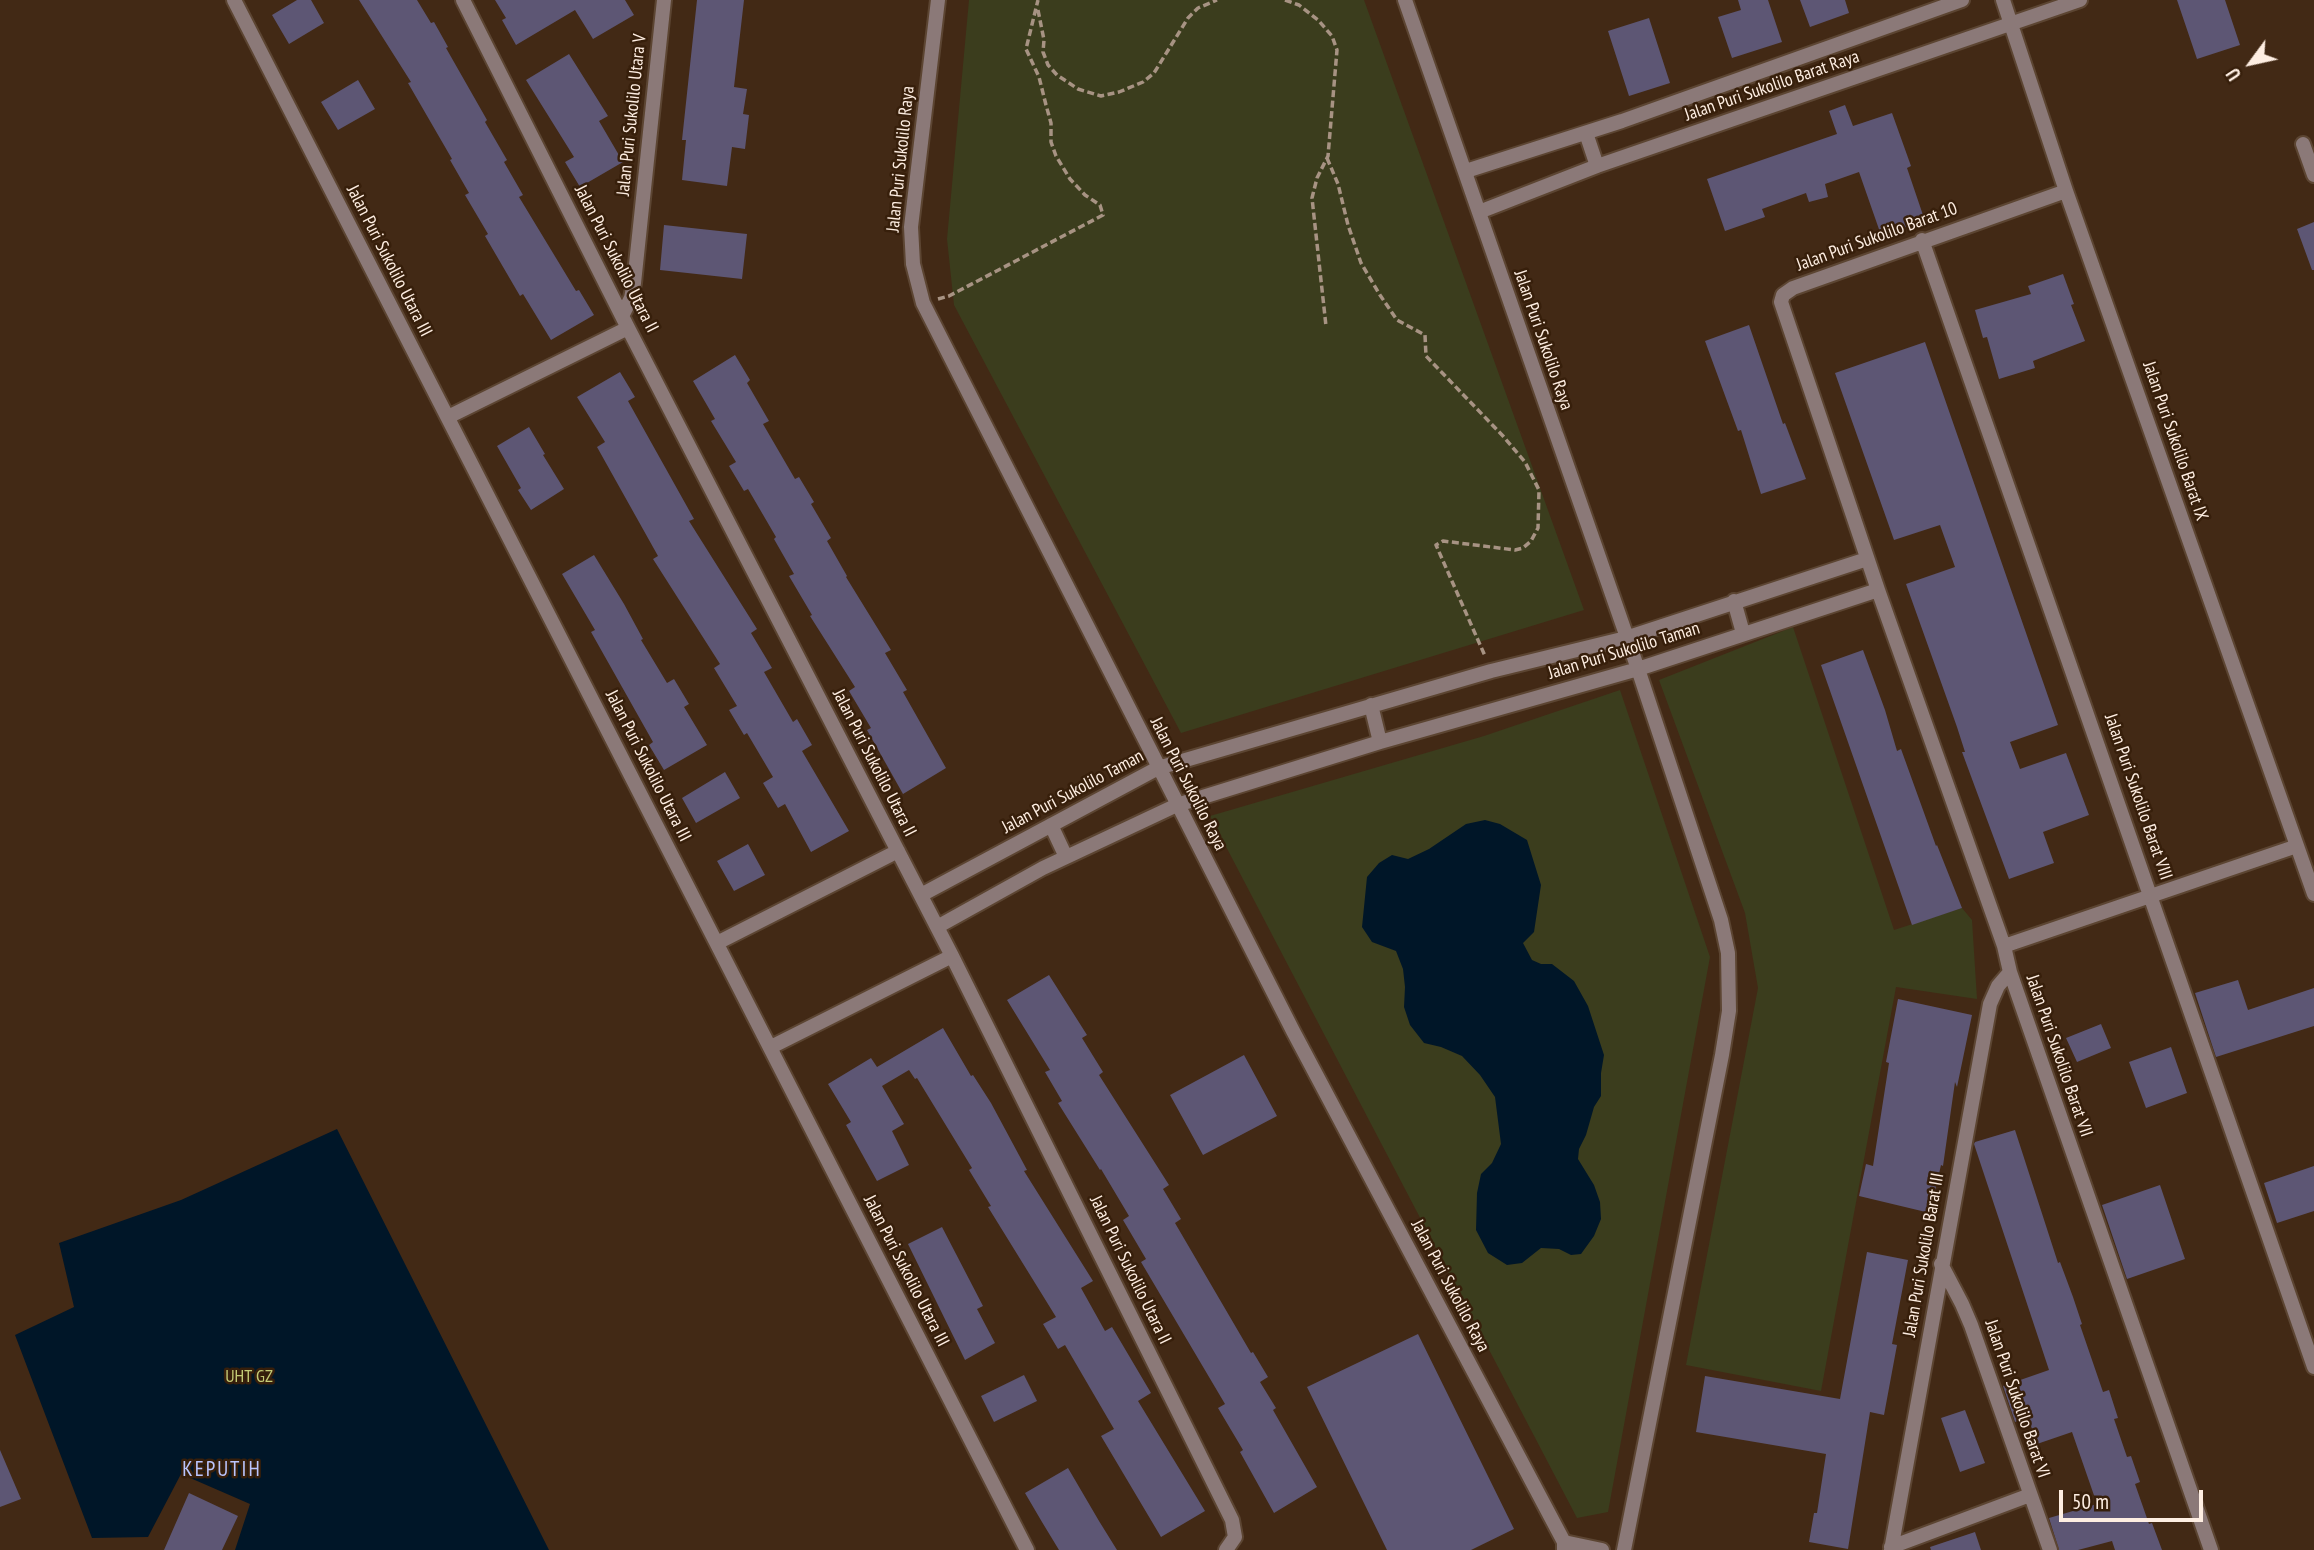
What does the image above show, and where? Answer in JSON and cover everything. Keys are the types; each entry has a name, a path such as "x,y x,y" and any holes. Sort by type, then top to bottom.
{"street":[{"name":"Jalan Puri Sukolilo Utara III","path":"234,0 1027,1550"},
{"name":"Jalan Puri Sukolilo Utara II","path":"463,0 952,956 1233,1520 1236,1537 1227,1549"},
{"name":"Jalan Puri Sukolilo Raya","path":"938,0 911,227 913,264 923,303 1293,1031 1564,1546"},
{"name":"Jalan Puri Sukolilo Raya","path":"1405,0 1638,669 1721,920 1728,953 1729,1011 1722,1055 1623,1550"},
{"name":"Jalan Puri Sukolilo Barat Raya","path":"1466,172 1586,133 1962,0"},
{"name":"Jalan Puri Sukolilo Barat IX","path":"2003,0 2067,191 2314,894"},
{"name":"Jalan Puri Sukolilo Barat Raya","path":"1479,212 1597,166 2080,0"},
{"name":"Jalan Puri Sukolilo Utara V","path":"625,321 634,283 662,3"},
{"path":"1586,133 1597,166"},
{"path":"2303,144 2314,175"},
{"name":"Jalan Puri Sukolilo Barat 10","path":"1872,575 1781,306 1781,298 1793,288 1922,240 2067,191"},
{"name":"Jalan Puri Sukolilo Barat VIII","path":"1922,240 2314,1367"},
{"path":"447,417 625,321"},
{"name":"Jalan Puri Sukolilo Taman","path":"921,895 1158,768 1491,671 1626,638 1867,559"},
{"name":"Jalan Puri Sukolilo Barat VII","path":"1872,575 2004,946 2010,972 2211,1550"},
{"name":"Jalan Puri Sukolilo Taman","path":"937,927 1043,868 1177,805 1380,742 1638,669 1878,590"},
{"path":"1734,601 1743,633"},
{"path":"1371,705 1380,742"},
{"path":"1051,825 1066,857"},
{"path":"2004,946 2297,846"},
{"path":"717,943 898,851"},
{"path":"771,1047 952,956"},
{"name":"Jalan Puri Sukolilo Barat III","path":"1891,1548 1990,1004 1998,986 2010,972"},
{"name":"Jalan Puri Sukolilo Barat VI","path":"1941,1265 1962,1304 2050,1550"},
{"path":"1891,1548 2030,1495"},
{"path":"1564,1546 1602,1550"}],"path":[{"path":"923,303 949,296 1104,215 1100,205 1085,195 1070,179 1051,142 1051,123 1039,78 1026,49 1038,0"},
{"path":"1037,8 1048,65 1057,75 1078,89 1101,96 1143,82 1154,72 1188,18 1198,8 1217,0"},
{"path":"1285,0 1299,5 1318,20 1332,36 1337,50 1327,159 1317,178 1312,198 1326,326"},
{"path":"1327,159 1338,184 1361,263 1396,320 1425,335 1426,356 1525,462 1539,490 1538,528 1531,541 1523,548 1515,550 1443,541 1436,545 1491,671"}],"green space":[{"path":"969,0 1364,0 1584,610 1181,733 954,305 947,239"},
{"path":"1793,627 1894,930 1962,908 1972,920 1977,999 1896,987 1821,1391 1686,1365 1758,988 1745,913 1659,680"},
{"path":"1620,690 1710,957 1608,1512 1577,1518 1210,816 1484,736"}],"water":[{"path":"1485,820 1500,824 1527,840 1541,885 1534,932 1523,943 1532,960 1541,964 1552,964 1574,981 1588,1006 1604,1055 1601,1096 1594,1107 1578,1159 1594,1185 1600,1202 1601,1219 1594,1236 1581,1254 1571,1255 1559,1249 1541,1248 1522,1263 1507,1265 1488,1253 1476,1230 1477,1193 1481,1174 1492,1163 1501,1144 1495,1097 1480,1075 1462,1056 1424,1043 1410,1025 1404,1007 1403,969 1396,951 1372,942 1362,927 1367,877 1379,863 1392,855 1408,859 1429,849 1466,824"},
{"name":"UHT GZ","path":"337,1129 549,1550 235,1550 250,1504 181,1474 148,1537 92,1538 15,1335 74,1307 59,1243 181,1200"}],"building":[{"path":"297,0 311,0 324,23 289,44 272,15"},
{"path":"359,0 417,0 431,23 434,22 507,160 504,162 523,195 519,197 576,291 579,290 594,315 551,340 523,294 520,296 485,236 488,234 465,195 469,193 408,83 411,82"},
{"path":"495,0 625,0 634,15 593,39 575,10 516,45 502,20 506,18"},
{"path":"697,0 744,0 734,87 747,89 743,114 749,115 745,149 732,147 727,186 682,180 686,140 682,140"},
{"path":"1738,0 1768,0 1782,42 1732,58 1718,17 1741,10"},
{"path":"1800,0 1845,0 1849,13 1810,27"},
{"path":"2177,0 2225,0 2240,45 2197,59"},
{"path":"1649,18 1670,83 1629,96 1608,31"},
{"path":"569,54 608,116 599,121 623,162 580,187 565,162 574,157 526,80"},
{"path":"358,80 375,109 338,130 321,102"},
{"path":"1845,105 1853,126 1892,113 1911,166 1907,168 1925,221 1881,235 1859,172 1825,184 1828,197 1809,202 1806,193 1762,209 1765,217 1725,231 1707,179 1837,134 1829,111"},
{"path":"2314,222 2314,270 2312,270 2297,229"},
{"path":"664,225 747,234 742,279 660,270"},
{"path":"2063,274 2085,341 2033,361 2035,368 1999,379 1987,337 1983,338 1975,310 2031,294 2028,286"},
{"path":"1749,325 1783,424 1785,423 1806,479 1761,494 1741,430 1738,431 1705,341"},
{"path":"1925,342 2058,725 2010,742 2020,769 2066,753 2089,815 2043,832 2054,863 2009,879 1962,752 1965,752 1957,727 1906,584 1955,567 1940,525 1894,540 1835,373"},
{"path":"735,355 750,380 747,383 769,421 763,424 795,479 799,477 814,502 811,504 831,538 827,541 891,650 885,653 907,690 903,692 946,768 903,794 867,730 871,728 849,691 855,687 810,616 812,615 789,576 794,574 774,539 776,537 748,489 744,491 729,466 736,462 711,421 715,419 693,381"},
{"path":"620,372 635,397 628,401 694,519 689,521 757,629 751,633 772,668 764,672 793,722 797,719 812,745 802,751 849,831 811,852 785,804 778,808 763,783 773,777 747,733 744,735 729,710 737,706 714,668 720,664 653,559 658,556 597,447 605,442 577,397"},
{"path":"529,427 564,489 531,510 497,446"},
{"path":"594,555 667,683 674,679 689,704 684,707 707,745 664,770 649,745 653,742 591,632 595,630 562,574"},
{"path":"1863,650 1897,751 1901,749 1962,908 1912,925 1821,665"},
{"path":"725,772 740,798 696,823 682,798"},
{"path":"748,844 765,875 734,891 717,861"},
{"path":"1049,975 1087,1035 1082,1038 1103,1072 1099,1075 1169,1185 1163,1189 1181,1219 1175,1223 1251,1353 1253,1352 1268,1377 1260,1382 1317,1487 1274,1513 1240,1452 1243,1450 1218,1408 1225,1404 1141,1262 1146,1259 1123,1220 1129,1216 1058,1103 1062,1101 1045,1072 1050,1070 1007,1000"},
{"path":"2238,980 2248,1010 2314,988 2314,1026 2216,1057 2195,993"},
{"path":"1898,999 1972,1015 1957,1087 1955,1082 1943,1166 1941,1165 1930,1213 1859,1196 1866,1164 1873,1166 1889,1063 1886,1062"},
{"path":"2101,1024 2111,1048 2077,1062 2066,1038"},
{"path":"943,1028 971,1076 973,1075 991,1103 1027,1170 1024,1171 1093,1281 1081,1288 1105,1331 1112,1327 1151,1393 1138,1401 1205,1511 1161,1537 1101,1436 1114,1429 1065,1345 1058,1349 1043,1324 1056,1317 988,1207 991,1206 969,1170 972,1168 917,1078 915,1079 909,1070 882,1086 904,1124 892,1131 909,1165 877,1181 846,1125 851,1122 828,1084 871,1058 877,1067"},
{"path":"2171,1047 2187,1093 2146,1108 2129,1062"},
{"path":"1244,1055 1277,1116 1203,1155 1170,1095"},
{"path":"2015,1130 2103,1392 2109,1390 2118,1418 2114,1419 2127,1457 2131,1456 2140,1482 2135,1484 2149,1524 2152,1523 2162,1550 2115,1550 2112,1541 2078,1550 2059,1550 2049,1518 2097,1504 2072,1432 2037,1444 2028,1417 2015,1422 2003,1386 2049,1370 1974,1144"},
{"path":"2314,1166 2314,1211 2277,1223 2264,1183"},
{"path":"2160,1185 2185,1259 2127,1279 2102,1205"},
{"path":"942,1227 983,1306 977,1309 995,1343 965,1360 908,1244"},
{"path":"1867,1252 1908,1260 1892,1344 1897,1345 1884,1415 1870,1412 1848,1549 1809,1542 1814,1513 1817,1513 1826,1454 1696,1432 1705,1376 1840,1399"},
{"path":"1418,1334 1514,1529 1471,1550 1387,1550 1307,1387"},
{"path":"1024,1375 1037,1401 994,1422 981,1396"},
{"path":"1965,1410 1985,1463 1960,1472 1941,1418"},
{"path":"0,1450 21,1499 0,1507"},
{"path":"1068,1468 1117,1550 1059,1550 1042,1522 1025,1493"},
{"path":"189,1493 238,1516 222,1550 164,1550"},
{"path":"1975,1532 1981,1550 1931,1550 1930,1547"}],"district":[{"name":"KEPUTIH","path":"222,1470"}]}
